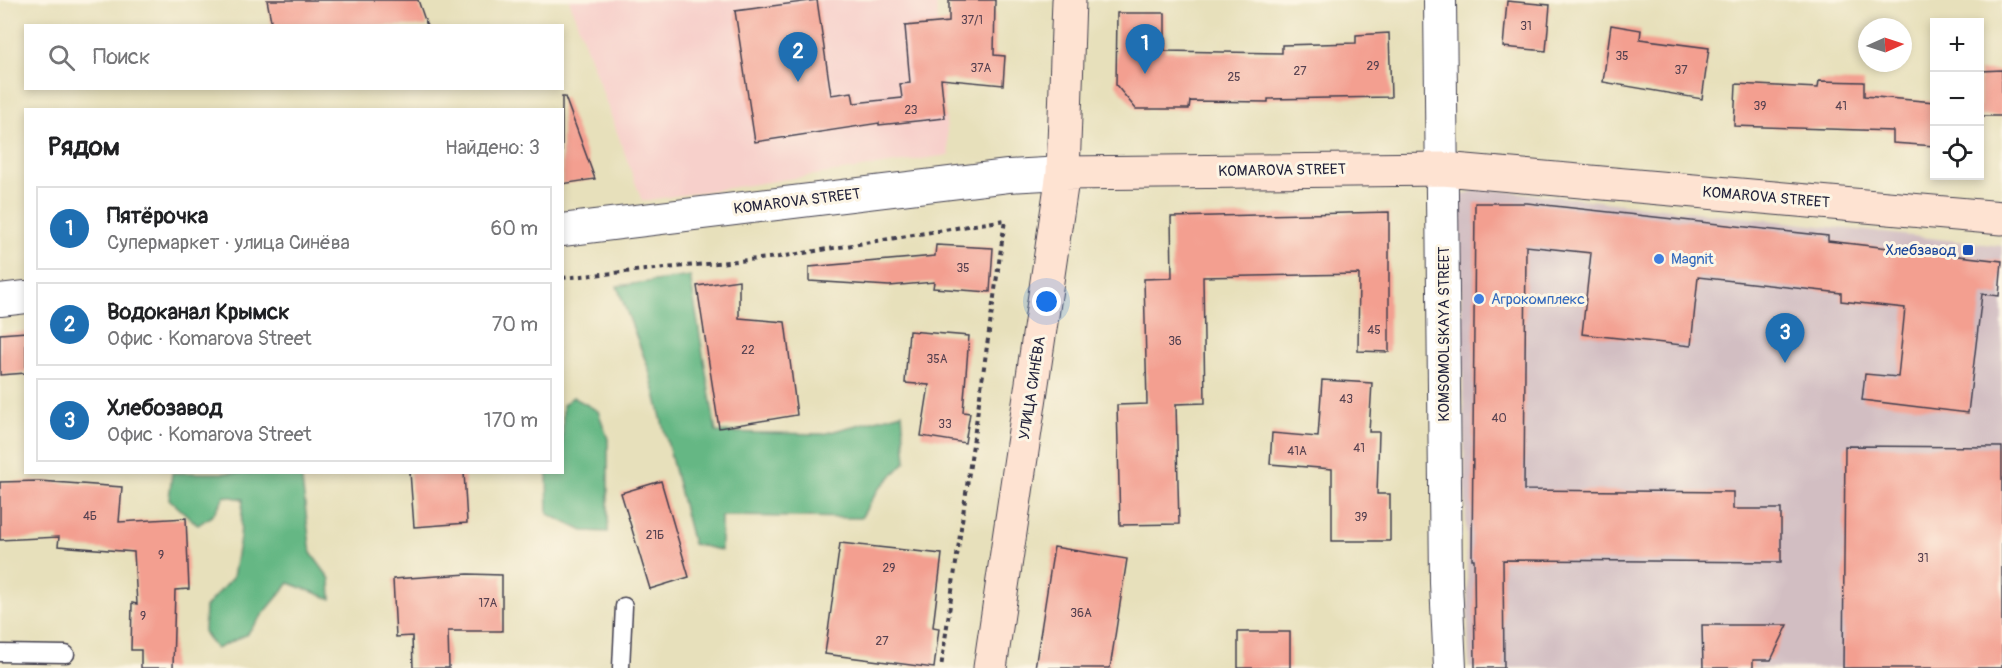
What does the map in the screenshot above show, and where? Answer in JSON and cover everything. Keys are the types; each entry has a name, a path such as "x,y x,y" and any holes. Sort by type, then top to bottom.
{"main road":[{"name":"УЛИЦА СИНЁВА","path":"990,668 1063,173 1069,0"},
{"name":"KOMAROVA STREET","path":"1063,173 1443,169 2002,218"}],"street":[{"name":"KOMSOMOLSKAYA STREET","path":"1440,0 1446,583 1450,668"},
{"name":"KOMAROVA STREET","path":"564,230 1008,176 1063,173"},
{"path":"0,300 24,297"}],"lane":[{"path":"621,668 624,606"},
{"path":"0,653 66,654"}],"path":[{"path":"564,278 779,257 1005,220 941,668"}],"shaded area":[{"path":"569,0 936,0 949,155 642,201"},
{"path":"1481,188 2002,246 2002,668 1469,668 1459,196"}],"green space":[{"path":"690,276 716,432 823,434 902,413 906,461 878,490 861,518 721,516 721,550 693,544 649,370 617,286"},
{"path":"573,397 598,411 608,439 608,532 583,531 548,514 547,474 564,474 564,404"},
{"path":"172,474 301,474 311,553 330,579 331,599 289,583 246,635 216,649 204,632 205,607 233,577 240,538 243,499 225,496 213,515 198,525 169,499"}],"building":[{"path":"267,0 418,0 426,24 272,24"},
{"path":"817,0 831,95 852,92 854,103 902,98 900,84 910,83 905,26 949,22 949,0 995,0 994,55 1005,56 1003,85 941,79 945,118 879,125 879,123 755,142 735,11"},
{"path":"1507,1 1550,5 1546,51 1503,47"},
{"path":"1117,13 1165,13 1165,51 1282,53 1282,45 1356,43 1356,35 1389,33 1391,97 1268,99 1268,102 1190,101 1189,109 1136,109 1116,85"},
{"path":"1611,25 1641,30 1640,39 1709,48 1702,99 1603,82"},
{"path":"2002,70 2002,116 1984,116 1984,71"},
{"path":"1819,81 1864,82 1864,96 1930,102 1930,146 1893,143 1893,131 1734,126 1736,84 1818,88"},
{"path":"562,97 565,97 595,179 564,184 564,108 562,108"},
{"path":"1475,203 1527,203 1828,236 1828,241 2002,261 1999,296 1982,294 1968,413 1862,400 1865,374 1898,377 1905,308 1841,301 1841,293 1698,277 1691,346 1582,334 1591,253 1526,246 1524,490 1733,492 1733,509 1781,509 1781,562 1503,560 1504,668 1475,668 1474,559 1472,559"},
{"path":"1389,212 1389,352 1358,351 1359,274 1203,277 1205,403 1176,404 1179,524 1120,525 1117,405 1147,404 1144,279 1172,278 1171,217"},
{"path":"936,245 993,248 990,292 933,288 934,282 889,286 809,281 809,267 935,256"},
{"path":"739,280 739,318 785,322 797,415 719,428 697,286"},
{"path":"909,331 969,336 963,412 970,413 965,443 921,436 929,385 905,383"},
{"path":"24,332 24,373 0,375 0,334"},
{"path":"1322,380 1372,383 1369,432 1379,432 1377,494 1390,494 1390,541 1332,541 1332,469 1270,464 1272,433 1318,437"},
{"path":"1845,446 2002,447 2002,668 1843,668"},
{"path":"410,474 464,474 467,523 414,527"},
{"path":"39,481 122,487 119,522 186,518 189,589 175,590 173,668 141,668 141,650 131,650 132,603 137,604 134,552 58,546 59,537 0,540 0,482"},
{"path":"661,481 689,577 650,589 621,493"},
{"path":"840,543 942,554 933,627 939,628 934,668 825,654"},
{"path":"1054,547 1127,559 1110,668 1035,668"},
{"path":"468,574 502,575 502,631 448,631 449,668 413,668 412,636 396,637 393,579"},
{"path":"1702,625 1788,625 1771,660 1753,660 1753,668 1703,668"},
{"path":"1238,632 1290,632 1290,668 1238,668"}],"place":[{"name":"Пятёрочка","path":"1145,74"},
{"name":"Водоканал Крымск","path":"798,82"},
{"name":"Хлебзавод","path":"1968,250"},
{"name":"Magnit","path":"1659,259"},
{"name":"Агрокомплекс","path":"1479,299"},
{"name":"Хлебозавод","path":"1785,363"}]}
